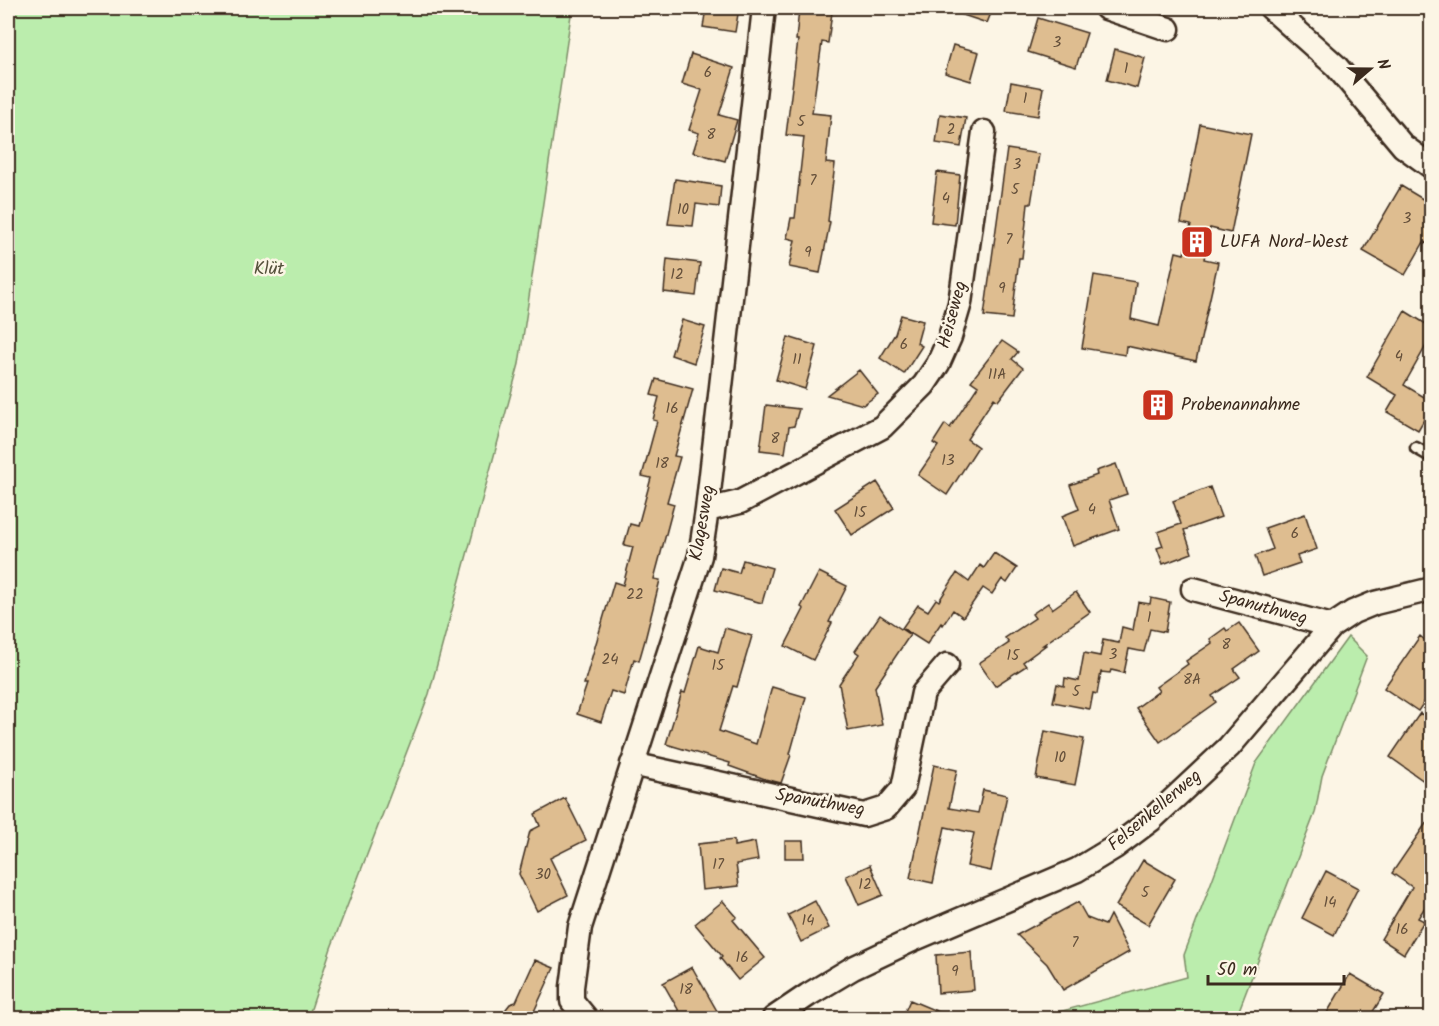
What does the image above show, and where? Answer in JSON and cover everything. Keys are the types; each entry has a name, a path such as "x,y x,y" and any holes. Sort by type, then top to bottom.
{"street":[{"name":"Klagesweg","path":"586,1018 572,1001 580,927 700,556 764,8"},
{"path":"1106,8 1168,29"},
{"path":"1271,8 1336,66 1403,146 1431,167"},
{"name":"Heiseweg","path":"707,510 740,502 882,427 924,384 938,364 950,338 960,303 984,132"},
{"name":"Spanuthweg","path":"1193,589 1332,626"},
{"name":"Felsenkellerweg","path":"774,1018 853,968 912,940 1077,870 1115,847 1150,820 1229,747 1332,626 1353,612 1375,603 1431,589"},
{"name":"Spanuthweg","path":"632,764 864,815 886,808 903,788 923,693 947,665"}],"lane":[{"path":"1416,448 1431,457"}],"green space":[{"name":"Klüt","path":"8,8 572,8 519,364 429,694 331,948 308,1018 8,1018"},
{"path":"1348,637 1367,656 1322,776 1315,813 1236,1018 1054,1018 1055,1013 1187,977 1184,955 1256,763"}],"building":[{"path":"706,8 739,8 735,32 703,27"},
{"path":"949,8 993,8 987,23 948,10"},
{"path":"799,9 832,12 828,43 822,42 812,113 831,115 826,163 835,164 828,221 830,222 820,273 789,267 795,240 787,238 791,218 795,218 804,137 786,135 798,40 796,40"},
{"path":"1038,18 1087,33 1076,67 1028,52"},
{"path":"953,45 979,52 971,81 945,73"},
{"path":"1115,49 1145,58 1137,88 1107,80"},
{"path":"691,54 734,68 719,115 737,120 725,161 693,152 699,133 689,130 702,90 682,84"},
{"path":"1011,82 1043,88 1038,116 1006,111"},
{"path":"940,114 966,118 961,147 936,143"},
{"name":"LUFA Nord-West","path":"1200,124 1251,134 1231,233 1210,228 1204,259 1218,262 1196,361 1126,346 1125,355 1082,348 1094,275 1136,282 1131,319 1159,326 1176,252 1184,254 1191,225 1181,223"},
{"path":"1007,149 1039,154 1031,204 1028,204 1022,258 1019,258 1012,319 984,316"},
{"path":"937,172 960,175 955,225 931,222"},
{"path":"675,179 721,186 719,207 696,204 693,226 668,224"},
{"path":"1401,186 1431,204 1431,246 1424,242 1405,275 1363,251"},
{"path":"667,259 700,263 696,296 664,292"},
{"path":"1405,311 1431,327 1431,337 1404,385 1431,401 1431,408 1418,430 1387,412 1397,395 1367,377"},
{"path":"901,315 923,321 917,343 922,346 904,374 880,358 895,334"},
{"path":"682,320 705,327 694,363 671,355"},
{"path":"788,337 817,346 805,389 776,380"},
{"path":"1002,341 1018,352 1012,359 1023,368 998,401 994,398 967,439 978,447 947,495 918,475 938,446 933,443 945,424 950,428 978,386 971,381"},
{"path":"859,370 878,394 863,405 827,395"},
{"path":"656,379 693,389 674,456 680,457 667,502 674,504 654,579 660,580 645,640 639,661 634,659 624,695 611,691 601,722 577,714 614,582 623,585 633,547 624,545 630,524 638,526 651,478 642,476 657,421 653,420 659,397 651,395"},
{"path":"766,405 799,409 794,426 789,427 785,453 760,450"},
{"path":"1116,464 1127,494 1109,500 1119,529 1073,546 1062,516 1079,509 1070,485 1097,475 1096,471"},
{"path":"877,482 894,508 852,535 835,509"},
{"path":"1210,487 1221,517 1184,530 1192,553 1163,564 1157,548 1163,546 1158,532 1181,524 1173,501"},
{"path":"1305,514 1317,549 1297,556 1300,563 1262,576 1255,556 1273,549 1265,528"},
{"path":"994,553 1017,568 1007,583 1002,579 992,594 983,588 963,617 953,610 927,644 902,628 918,605 928,611 936,599 939,601 957,573 969,582 980,565 984,568"},
{"path":"743,560 772,568 762,603 715,590 721,568 739,573"},
{"path":"819,572 847,586 829,622 832,623 813,660 785,646 804,609 801,607"},
{"path":"1076,592 1090,612 1043,645 1046,645 1023,662 1026,666 995,686 979,663 1009,643 1005,638 1035,618 1032,614 1048,603 1052,609"},
{"path":"1151,598 1170,602 1165,632 1150,629 1144,652 1129,649 1124,673 1111,670 1110,673 1101,672 1097,694 1093,693 1090,709 1053,702 1057,684 1064,686 1065,678 1079,681 1084,653 1100,656 1103,640 1119,643 1122,627 1133,630 1138,602 1150,604"},
{"path":"880,615 910,635 875,687 882,725 848,731 839,684 859,654 855,651"},
{"path":"1239,623 1259,651 1234,669 1240,677 1212,696 1216,702 1160,742 1136,708 1159,691 1156,687 1188,664 1186,661 1212,643 1210,639 1225,628 1227,631"},
{"path":"725,628 752,636 737,687 733,686 719,731 756,744 772,687 806,697 781,783 729,766 730,763 666,744 699,646 718,652"},
{"path":"1420,636 1431,645 1431,692 1418,711 1384,688"},
{"path":"1420,713 1431,721 1431,786 1390,757"},
{"path":"1045,731 1084,739 1075,785 1036,778"},
{"path":"934,765 957,770 949,808 978,813 983,790 1007,795 991,871 967,866 974,833 945,827 933,883 910,878"},
{"path":"565,798 586,840 550,858 568,895 537,911 519,874 530,831 540,826 535,814"},
{"path":"1431,816 1431,898 1418,918 1424,921 1404,954 1381,939 1412,887 1392,873"},
{"path":"734,840 734,846 755,842 758,860 736,864 739,886 702,890 698,844"},
{"path":"785,841 803,841 804,858 785,858"},
{"path":"1143,860 1175,879 1148,925 1116,906"},
{"path":"870,865 883,895 859,905 846,876"},
{"path":"1326,871 1358,888 1334,935 1302,918"},
{"path":"723,901 737,917 733,920 765,958 738,980 720,958 722,956 695,924"},
{"path":"815,901 829,928 801,942 788,915"},
{"path":"1078,902 1087,918 1105,925 1110,915 1129,952 1063,990 1047,964 1017,935"},
{"path":"971,952 974,990 938,993 936,955"},
{"path":"535,960 554,968 531,1018 499,1018 510,1004 516,1002"},
{"path":"692,967 717,1011 703,1018 683,1018 663,983"},
{"path":"1350,974 1384,994 1369,1018 1324,1018"},
{"path":"910,1000 953,1018 902,1018"}],"place":[{"name":"LUFA Nord-West","path":"1197,242"},
{"name":"Probenannahme","path":"1158,405"}]}
